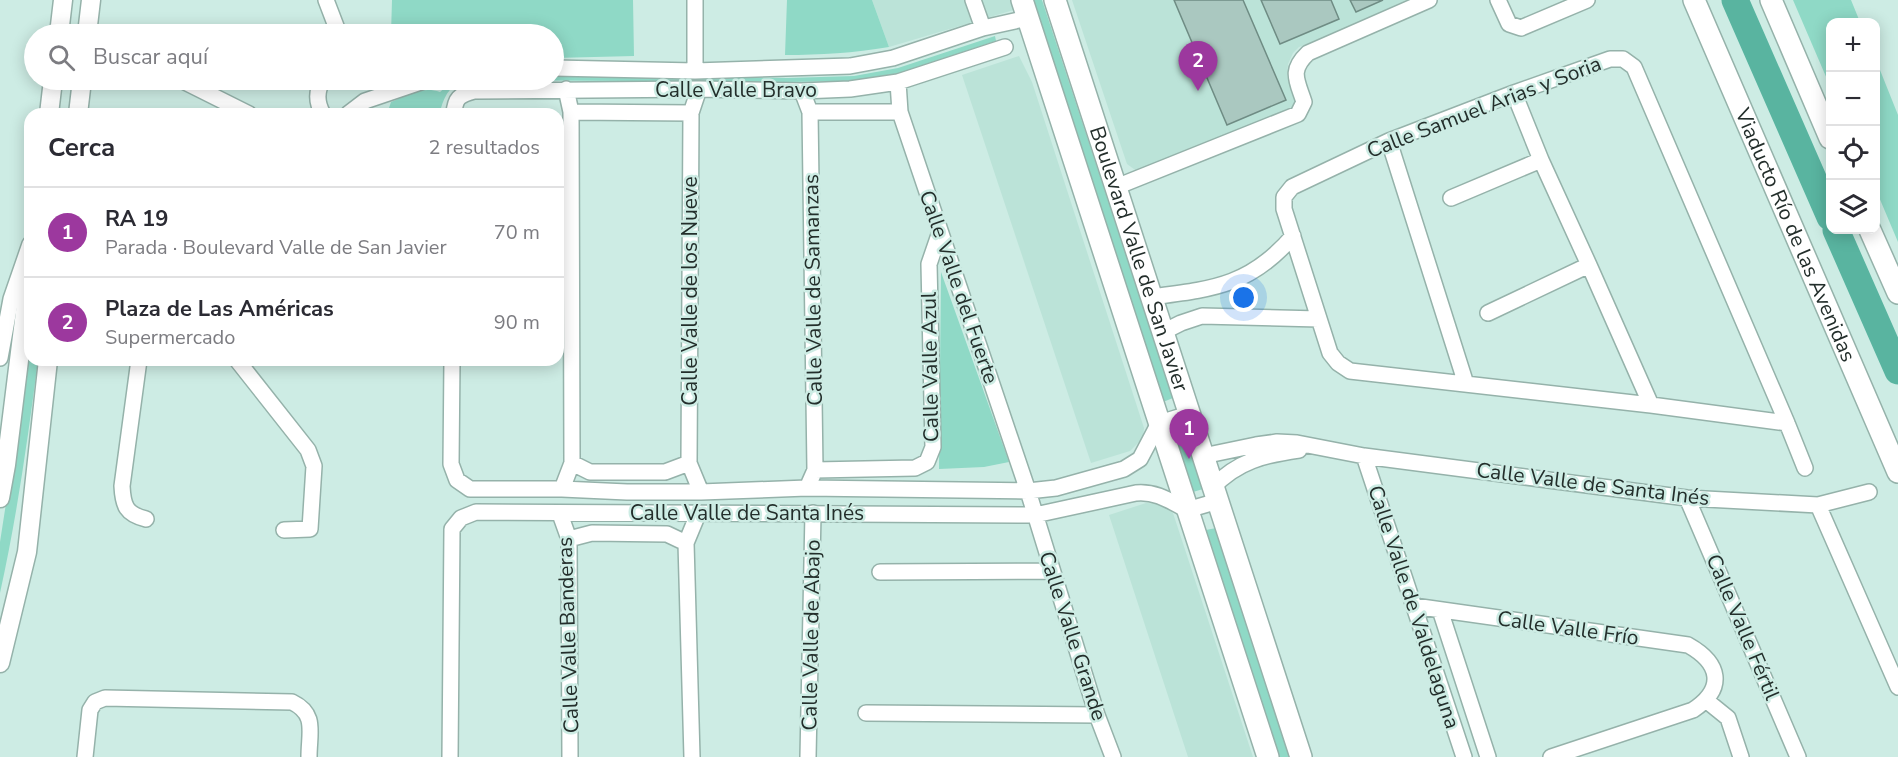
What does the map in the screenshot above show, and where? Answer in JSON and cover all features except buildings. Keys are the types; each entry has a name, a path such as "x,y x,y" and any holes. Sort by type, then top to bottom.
{"main road":[{"name":"Boulevard Valle de San Javier","path":"1055,0 1301,757"},
{"name":"Viaducto Río de las Avenidas","path":"1694,0 1898,471"},
{"path":"1771,0 1826,129"},
{"name":"Boulevard Valle de San Javier","path":"1025,9 1268,757"},
{"path":"1872,234 1898,293"}],"street":[{"path":"59,24 63,0"},
{"path":"88,24 92,0"},
{"path":"326,0 335,24"},
{"path":"695,0 695,70"},
{"path":"973,0 983,28"},
{"path":"1116,187 1298,114 1304,102 1295,77 1298,63 1308,53 1429,0"},
{"path":"1498,0 1509,24 1521,28 1587,0"},
{"name":"Calle Valle Bravo","path":"564,68 695,70 850,66 892,58 983,28 1025,9"},
{"name":"Calle Valle Bravo","path":"454,108 454,104 461,95 474,91 850,89 898,82 1005,47"},
{"name":"Calle Samuel Arias y Soria","path":"1787,423 1651,405 1350,371 1338,363 1330,353 1284,209 1284,197 1292,188 1389,141 1610,59 1623,59 1634,67 1787,423 1805,468"},
{"name":"Calle Valle del Fuerte","path":"898,82 900,112 1035,515"},
{"name":"Calle Valle de los Nueve","path":"699,89 691,113 689,463 701,492"},
{"path":"50,108 52,90"},
{"path":"79,108 81,90"},
{"path":"201,90 237,108"},
{"path":"318,90 319,108"},
{"path":"356,108 365,101 394,90"},
{"path":"562,489 572,463 571,112 566,90"},
{"name":"Calle Valle de Samanzas","path":"802,91 810,112 815,470 807,488"},
{"path":"1514,93 1541,160 1651,405"},
{"path":"571,112 691,113"},
{"path":"810,112 900,112"},
{"path":"1389,141 1466,384"},
{"path":"1451,198 1541,160"},
{"name":"Calle Valle Azul","path":"815,470 915,468 927,462 933,447 929,264 940,232"},
{"path":"1151,297 1194,291 1240,279 1277,254 1293,236"},
{"path":"0,358 11,299 24,261"},
{"path":"1488,313 1589,265"},
{"path":"1163,332 1193,318 1207,315 1319,319"},
{"path":"0,498 24,320"},
{"path":"0,663 27,552 47,366"},
{"path":"138,366 122,486 123,503 132,516 146,519"},
{"path":"242,366 308,450 314,466 310,528 284,530"},
{"name":"Calle Valle de Santa Inés","path":"452,366 451,464 457,480 470,489 627,492 807,488 1028,491 1056,488 1124,470 1140,459 1159,423"},
{"path":"1159,423 1190,414"},
{"name":"Calle Valle de Santa Inés","path":"1203,456 1239,447 1277,442 1297,443 1364,456 1687,498 1818,505 1869,492"},
{"name":"Calle Valle de Santa Inés","path":"450,757 452,529 461,518 476,512 1035,515 1146,492 1158,495 1187,510 1216,494 1234,469 1247,462 1279,453 1317,448"},
{"name":"Calle Valle de Valdelaguna","path":"1364,456 1464,757"},
{"path":"572,463 590,472 665,472 689,463"},
{"path":"627,492 627,512"},
{"name":"Calle Valle Fértil","path":"1687,498 1798,757"},
{"path":"1818,505 1898,687"},
{"name":"Calle Valle de Abajo","path":"808,757 813,513"},
{"name":"Calle Valle Banderas","path":"560,514 569,539 570,757"},
{"path":"692,757 686,543 698,514"},
{"name":"Calle Valle Grande","path":"1035,515 1097,715 1113,757"},
{"path":"569,539 592,533 668,534 686,543"},
{"path":"880,572 1052,571"},
{"name":"Calle Valle Frío","path":"1414,606 1688,645 1703,654 1713,668 1715,687 1707,700"},
{"name":"Calle Valle de Valdelaguna","path":"1440,610 1488,757"},
{"path":"85,757 90,710 95,702 105,698 292,702 304,707 310,720 309,757"},
{"path":"1551,757 1693,710 1707,700 1728,718 1741,757"},
{"path":"866,713 1097,715"}],"shaded area":[{"path":"872,0 1013,0 1017,9 889,47"},
{"path":"1072,0 1416,0 1299,47 1288,64 1287,77 1298,106 1138,172 1127,164"},
{"path":"1019,56 1032,82 1144,428 1143,438 1130,451 1091,463 962,75"},
{"path":"1146,503 1163,504 1173,513 1253,757 1188,757 1109,515"}],"green space":[{"path":"392,0 633,0 634,56 564,58 564,24 391,24"},
{"path":"787,0 872,0 889,47 811,55 785,55"},
{"path":"1031,0 1042,0 1173,398 1163,402"},
{"path":"1793,0 1851,0 1858,18 1826,18 1826,77"},
{"path":"995,36 996,41 899,73 855,81 564,81 564,76 788,78 854,76 898,68"},
{"path":"1880,70 1898,115 1898,242 1880,199"},
{"path":"427,90 440,92 450,90 441,108 389,108 391,102 409,94"},
{"path":"941,272 1009,462 984,467 939,469"},
{"path":"25,366 37,366 22,477 0,593 0,542"},
{"path":"1186,434 1203,489 1193,492 1176,437"},
{"path":"1216,528 1290,757 1280,757 1206,530"}],"waterway":[{"path":"1735,0 1826,208"},
{"path":"1838,234 1898,371"}],"place":[{"name":"Plaza de Las Américas","path":"1198,91"},
{"name":"RA 19","path":"1189,459"}]}
